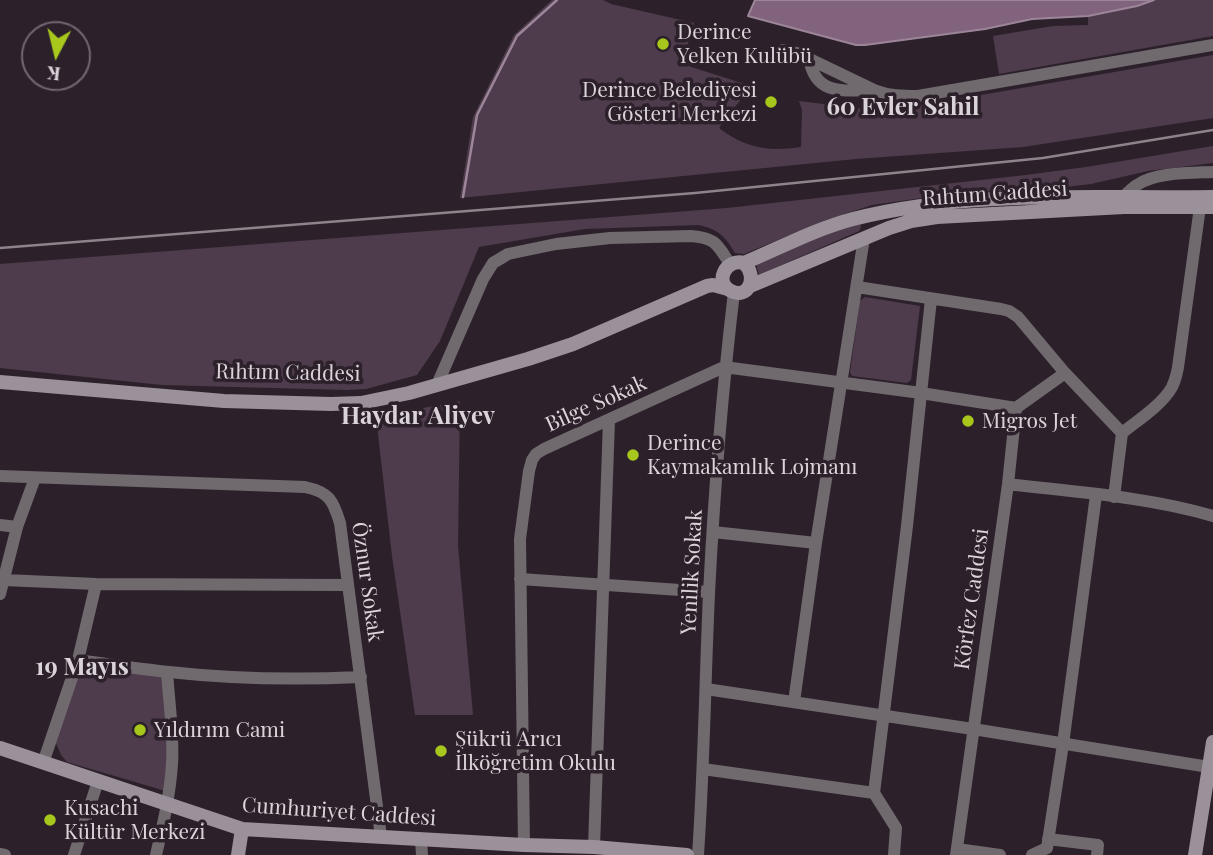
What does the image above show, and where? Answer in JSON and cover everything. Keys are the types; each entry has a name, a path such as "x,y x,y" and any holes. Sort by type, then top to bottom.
{"main road":[{"name":"Rıhtım Caddesi","path":"0,382 224,401 361,403 387,399 570,336 708,281 732,267 827,228 860,218 975,201 1207,202"},
{"name":"Rıhtım Caddesi","path":"0,373 189,392 339,397 368,395 516,363 573,344 702,288 713,285 731,291 746,290 864,238 911,221 1124,202"},
{"path":"860,218 865,224 864,238"},
{"path":"731,291 724,285 732,267 748,267 752,275 750,286"},
{"path":"1195,855 1208,804 1213,742"},
{"name":"Cumhuriyet Caddesi","path":"0,748 242,829 594,847 620,852 687,855"},
{"path":"238,855 242,829"}],"street":[{"path":"874,90 898,92 1213,39"},
{"path":"783,50 810,58 874,90 892,96 918,96 1213,45"},
{"name":"Rıhtım Caddesi","path":"1124,202 1137,184 1164,176 1213,172"},
{"path":"1114,497 1122,433 1162,400 1174,384 1207,202"},
{"path":"439,380 483,279 493,263 508,254 556,244 610,238 691,236 715,241 732,267"},
{"path":"794,702 864,238"},
{"path":"857,287 1014,313 1122,433"},
{"name":"Yenilik Sokak","path":"698,855 704,769 709,592 731,291"},
{"path":"894,855 896,828 874,793 932,299"},
{"path":"724,367 1016,408 1066,373"},
{"name":"Bilge Sokak","path":"524,845 520,539 528,471 532,460 544,449 724,367"},
{"name":"Körfez Caddesi","path":"956,852 1008,484 1016,408"},
{"path":"594,847 609,420"},
{"name":"Öznur Sokak","path":"0,476 304,487 325,494 332,502 340,523 381,837"},
{"path":"0,594 17,527 35,478"},
{"path":"1008,484 1114,497 1213,516"},
{"path":"1032,855 1047,848 1096,495"},
{"path":"0,525 17,527"},
{"path":"713,532 816,543"},
{"path":"520,579 709,592"},
{"path":"4,580 96,584 348,585"},
{"path":"43,763 78,660 96,584"},
{"path":"78,660 222,677 361,677"},
{"path":"156,855 168,805 173,748 167,672"},
{"path":"706,689 1209,767"},
{"path":"704,769 874,793"},
{"path":"74,855 98,781"},
{"path":"1048,839 1098,845 1097,855"},
{"path":"421,840 422,855"},
{"path":"956,852 1000,855"}],"shaded area":[{"path":"552,0 603,0 694,23 682,64 751,86 719,128 738,140 757,147 801,147 802,110 799,101 873,110 923,105 1213,55 1213,118 1023,147 856,159 460,198 473,117 514,35"},
{"path":"755,0 1154,0 1088,16 1032,19 985,29 856,45 748,16"},
{"path":"1154,0 1213,0 1213,36 999,74 993,36 1053,26 1088,25 1088,16"},
{"path":"1213,146 1213,163 1148,171 1091,184 1035,190 964,192 872,205 826,220 744,254 735,253 716,231 698,225 585,229 479,247 440,341 417,375 366,389 162,385 0,368 0,264 727,208 1026,175"},
{"path":"855,222 860,223 859,231 759,275 756,264"},
{"path":"865,297 920,306 911,380 907,383 852,376 850,372 860,301"},
{"path":"460,401 458,546 473,715 415,715 392,556 376,417"},
{"path":"78,660 167,672 169,792 67,762 61,755 55,741"}],"waterway":[{"path":"463,197 477,115 517,36 557,0"}],"railway":[{"path":"0,248 695,193 1043,158 1213,130"}],"place":[{"name":"Derince Yelken Kulübü","path":"663,44"},
{"name":"Derince Belediyesi Gösteri Merkezi","path":"771,102"},
{"name":"Migros Jet","path":"968,421"},
{"name":"Derince Kaymakamlık Lojmanı","path":"633,455"},
{"name":"Yıldırım Cami","path":"140,730"},
{"name":"Şükrü Arıcı İlköğretim Okulu","path":"441,751"},
{"name":"Kusachi Kültür Merkezi","path":"50,820"}],"district":[{"name":"60 Evler Sahil","path":"903,108"},
{"name":"Haydar Aliyev","path":"418,417"},
{"name":"19 Mayıs","path":"82,668"}]}
